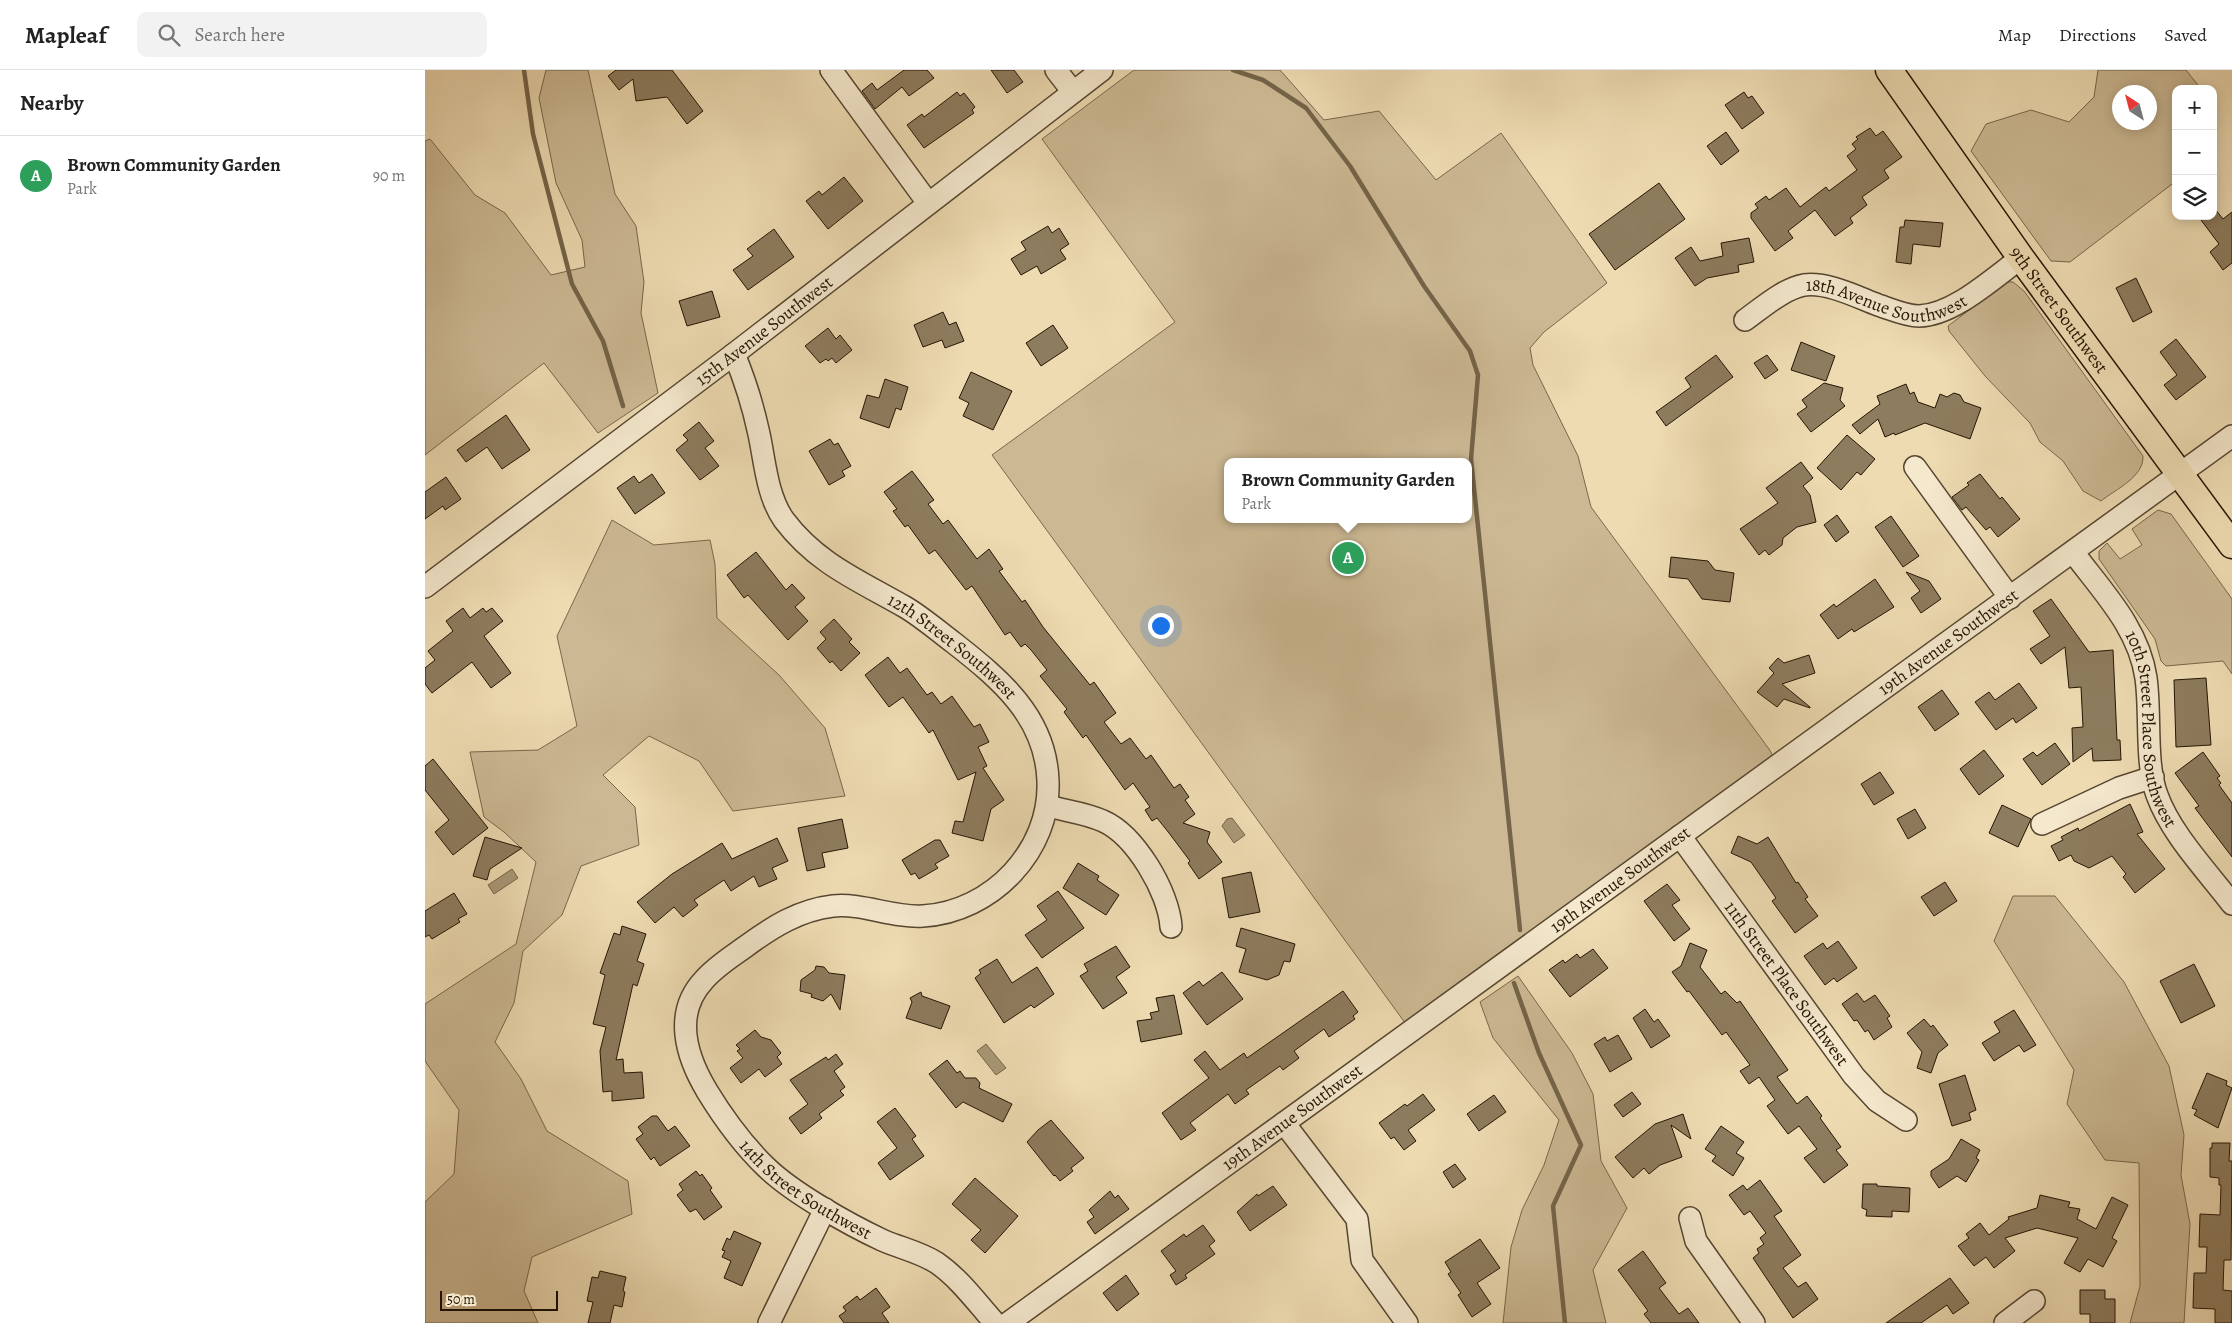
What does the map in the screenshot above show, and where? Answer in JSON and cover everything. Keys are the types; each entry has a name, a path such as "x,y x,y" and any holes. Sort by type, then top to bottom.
{"main road":[{"name":"9th Street Southwest","path":"1889,70 2021,258 2232,546"}],"street":[{"path":"831,70 928,203"},
{"path":"1057,70 1085,78"},
{"name":"15th Avenue Southwest","path":"425,588 734,354 1085,78"},
{"name":"18th Avenue Southwest","path":"1745,320 1772,301 1804,285 1826,287 1903,314 1919,316 1935,313 1950,309 2021,258"},
{"name":"12th Street Southwest","path":"689,1004 699,985 714,969 771,928 792,917 835,906 920,917 955,909 976,900 1001,884 1020,866 1038,834 1047,806 1048,779 1045,753 1038,733 1023,706 1008,689 973,658 909,609 862,585 815,554 782,517 770,489 746,384 734,354"},
{"name":"19th Avenue Southwest","path":"1008,1323 2232,436"},
{"path":"1915,467 2010,598"},
{"name":"10th Street Place Southwest","path":"2073,552 2129,627 2140,651 2147,678 2153,777 2157,795 2170,822 2232,904"},
{"path":"2042,824 2119,788 2153,777"},
{"path":"1047,806 1090,816 1117,829 1128,840 1160,888 1170,914 1171,927"},
{"name":"11th Street Place Southwest","path":"1681,836 1854,1076 1877,1101 1906,1120"},
{"name":"14th Street Southwest","path":"689,1004 684,1032 689,1056 695,1072 727,1122 769,1170 825,1209 881,1240 940,1265 954,1277 995,1323"},
{"path":"1284,1123 1357,1219 1362,1260 1407,1323"},
{"path":"769,1323 825,1209"},
{"path":"1690,1218 1696,1241 1754,1323"},
{"path":"2005,1323 2034,1301"}],"shaded area":[{"path":"546,70 588,70 615,194 636,226 644,282 641,313 658,393 598,433 544,363 425,455 425,141 430,139 475,195 505,213 551,275 585,267 582,240 556,183 539,98"},
{"path":"1134,70 1280,70 1324,120 1379,111 1436,180 1501,133 1607,283 1544,332 1530,348 1533,365 1578,456 1591,507 1769,749 1778,765 1411,1031 992,455 1175,322 1042,139"},
{"path":"2098,70 2186,70 2198,85 2172,85 2172,184 2070,262 2051,261 1971,151 1986,124 2031,110 2069,122 2094,97"},
{"path":"2006,282 2013,282 2024,291 2143,456 2139,470 2134,476 2101,501 2083,491 2063,461 2040,442 2030,423 1985,376 1949,331 1948,326"},
{"path":"2158,510 2171,514 2232,599 2232,674 2223,661 2166,666 2161,661 2155,639 2099,559 2099,551 2107,543 2120,559 2142,545 2132,529"},
{"path":"612,520 654,545 710,540 715,564 717,618 779,675 825,728 845,796 733,811 699,761 649,736 603,775 635,807 639,845 581,866 562,915 523,951 514,1003 495,1042 521,1079 547,1131 628,1181 632,1214 532,1257 524,1291 538,1323 425,1323 425,1202 454,1174 459,1110 425,1061 425,1004 516,944 536,862 504,832 484,817 470,752 538,750 577,726 557,636"},
{"path":"1232,818 1245,835 1234,843 1222,826 1227,819"},
{"path":"512,869 518,878 494,894 488,885"},
{"path":"2013,896 2055,896 2124,982 2169,1066 2184,1135 2181,1175 2190,1224 2184,1323 2130,1323 2140,1286 2139,1163 2105,1160 2067,1104 2074,1070 1994,941"},
{"path":"1518,976 1572,1053 1593,1094 1601,1161 1627,1208 1593,1270 1606,1323 1503,1323 1511,1247 1522,1210 1544,1165 1559,1120 1493,1038 1480,1002"},
{"path":"986,1044 1006,1068 996,1075 977,1051"}],"building":[{"path":"616,70 672,70 703,111 687,124 667,97 636,101 633,79 619,90 608,76"},
{"path":"904,70 927,70 934,78 909,96 902,87 875,109 862,91 872,83 877,90"},
{"path":"991,70 1014,70 1023,82 1007,93"},
{"path":"957,92 960,96 964,93 975,107 972,110 974,113 924,148 907,125 922,114 924,117"},
{"path":"1744,92 1748,98 1752,96 1764,113 1742,129 1725,105"},
{"path":"1870,128 1876,136 1883,131 1902,157 1884,170 1889,178 1862,197 1867,205 1850,218 1853,223 1835,236 1815,210 1788,231 1793,238 1775,251 1751,218 1751,213 1758,208 1755,204 1766,196 1769,200 1786,188 1800,207 1826,187 1829,191 1857,170 1847,156 1856,149 1852,144 1858,139 1856,137"},
{"path":"1726,132 1739,151 1721,165 1707,146"},
{"path":"844,177 863,201 828,229 806,201 819,191 822,195"},
{"path":"1659,183 1685,219 1615,270 1589,234"},
{"path":"2217,212 2223,219 2232,212 2232,263 2223,270 2210,252 2219,244 2201,220 2217,220"},
{"path":"1905,220 1943,223 1940,247 1913,244 1911,264 1896,262 1900,227 1904,227"},
{"path":"1048,226 1052,233 1059,228 1069,244 1060,250 1066,259 1041,274 1037,266 1021,275 1011,259 1026,250 1021,242"},
{"path":"774,229 794,257 748,290 733,270 753,256 747,249"},
{"path":"1749,238 1754,262 1738,265 1739,272 1707,278 1695,286 1675,258 1691,247 1700,261 1723,256 1721,243"},
{"path":"2136,278 2152,312 2133,322 2116,288"},
{"path":"712,291 720,317 687,326 679,301"},
{"path":"943,312 949,325 956,322 964,341 945,348 942,340 923,347 914,325"},
{"path":"1053,325 1068,348 1041,366 1026,343"},
{"path":"828,328 836,339 840,335 852,350 836,363 832,358 820,363 805,346"},
{"path":"2176,339 2206,377 2176,400 2164,385 2177,375 2160,352"},
{"path":"1801,342 1835,356 1826,381 1791,370"},
{"path":"1716,355 1733,377 1666,426 1656,412 1691,387 1685,378"},
{"path":"1767,355 1778,370 1765,379 1754,363"},
{"path":"971,372 1012,391 993,430 963,416 969,403 959,398"},
{"path":"885,379 908,387 901,410 896,408 889,428 860,418 867,395 879,398"},
{"path":"1824,383 1843,388 1840,400 1845,406 1811,432 1797,414 1807,407 1802,400"},
{"path":"1906,384 1910,394 1914,392 1918,402 1935,408 1940,394 1947,397 1954,393 1960,395 1964,402 1981,408 1970,439 1925,423 1885,437 1878,419 1860,434 1852,425 1880,404 1877,396"},
{"path":"506,415 530,450 502,469 487,447 466,462 457,450"},
{"path":"699,422 714,441 705,448 719,466 700,480 676,450 688,440 683,435"},
{"path":"1847,435 1875,459 1861,475 1857,472 1841,490 1817,468"},
{"path":"830,439 834,445 838,443 851,466 842,471 845,476 829,485 809,451"},
{"path":"1801,462 1813,478 1803,486 1810,495 1816,522 1797,527 1783,538 1782,545 1769,555 1765,550 1759,555 1740,529 1778,503 1766,488"},
{"path":"912,471 934,500 928,504 943,524 948,520 977,559 989,549 1003,569 999,571 1022,602 1025,600 1043,627 1090,685 1094,682 1116,713 1104,722 1121,744 1130,738 1146,759 1151,755 1174,788 1180,784 1189,797 1185,800 1195,814 1183,823 1210,832 1207,842 1222,862 1199,879 1188,863 1190,861 1157,818 1152,821 1145,810 1150,807 1133,783 1125,790 1086,735 1083,738 1064,712 1067,709 1040,676 1047,670 1031,650 1025,644 1021,647 1010,632 1005,635 972,586 966,590 935,550 929,554 908,525 905,527 893,511 897,509 884,492"},
{"path":"652,474 665,493 635,514 617,488 634,476 639,483"},
{"path":"1980,474 2000,499 2002,497 2020,519 1998,537 1990,527 1986,530 1966,507 1962,510 1952,497 1969,485 1967,483"},
{"path":"446,477 461,499 445,510 443,506 425,519 425,492"},
{"path":"1837,515 1849,532 1836,542 1824,525"},
{"path":"1891,516 1919,556 1903,567 1875,527"},
{"path":"756,552 786,590 792,584 805,598 795,607 808,621 788,640 748,595 744,598 727,575"},
{"path":"1671,557 1708,561 1715,570 1734,573 1730,602 1702,599 1688,579 1669,577"},
{"path":"1906,572 1929,581 1941,599 1921,613 1911,598 1920,591"},
{"path":"1875,579 1894,607 1854,632 1852,629 1838,639 1820,615 1834,604 1836,607"},
{"path":"2051,599 2089,652 2113,650 2117,740 2120,740 2121,760 2093,761 2092,748 2073,762 2072,728 2083,727 2081,687 2069,688 2065,647 2041,664 2030,649 2050,636 2033,611"},
{"path":"463,608 470,618 483,608 486,612 492,608 503,621 484,636 511,673 491,688 472,662 432,693 425,684 425,668 435,660 428,651 453,631 446,621"},
{"path":"834,619 852,639 849,642 860,653 841,671 832,661 830,663 817,648 826,639 820,632"},
{"path":"1809,655 1815,673 1782,684 1810,708 1784,699 1777,707 1757,692 1774,673 1769,668 1778,658 1784,663"},
{"path":"888,657 900,673 907,668 927,695 932,692 941,704 952,696 974,727 980,724 989,742 978,747 987,766 983,768 1004,800 991,809 983,841 952,833 955,821 963,822 976,772 958,780 933,730 929,733 903,697 889,707 865,675"},
{"path":"2206,678 2211,745 2176,747 2174,680"},
{"path":"2019,683 2037,708 2016,723 2013,718 1996,730 1975,702 1989,692 1995,700"},
{"path":"1942,690 1959,714 1935,731 1918,707"},
{"path":"2055,743 2070,764 2042,785 2023,759 2033,752 2037,756"},
{"path":"1984,750 2004,776 1979,795 1960,769"},
{"path":"2203,752 2220,776 2217,778 2221,783 2219,785 2232,803 2232,857 2195,808 2199,806 2175,773"},
{"path":"433,759 488,828 453,855 435,832 449,820 425,790 425,766"},
{"path":"1880,772 1894,793 1874,805 1861,784"},
{"path":"2130,804 2143,832 2137,834 2165,869 2135,893 2123,877 2126,874 2112,856 2089,868 2074,861 2071,855 2059,861 2051,846 2063,840 2061,837 2078,828 2079,831"},
{"path":"2002,805 2031,819 2018,847 1989,833"},
{"path":"1915,809 1926,828 1908,839 1897,819"},
{"path":"842,819 848,848 822,853 825,867 807,871 798,828"},
{"path":"1738,836 1757,844 1768,837 1796,883 1798,882 1808,897 1805,899 1818,916 1795,933 1772,901 1776,898 1751,862 1731,853"},
{"path":"485,837 522,848 490,869 487,880 473,876"},
{"path":"777,838 788,861 772,868 777,879 759,887 754,876 731,891 724,880 694,900 698,905 683,917 674,907 655,923 637,902 672,874 722,843 732,859"},
{"path":"935,840 940,840 949,856 935,864 938,868 919,879 915,873 911,875 902,860"},
{"path":"1078,863 1099,876 1097,880 1119,895 1106,915 1063,888"},
{"path":"1251,872 1260,912 1229,918 1222,878"},
{"path":"1945,882 1957,901 1934,916 1921,897"},
{"path":"1667,884 1680,900 1672,905 1690,929 1674,941 1644,901"},
{"path":"1058,891 1084,928 1042,958 1025,935 1047,920 1037,906"},
{"path":"454,893 467,914 458,919 460,922 432,939 429,935 425,937 425,911"},
{"path":"622,926 646,934 637,961 644,964 637,986 633,984 616,1060 623,1059 624,1073 642,1072 644,1098 612,1101 612,1091 603,1092 600,1051 606,1027 593,1024 605,975 600,973 614,933 620,935"},
{"path":"1241,928 1295,944 1290,962 1284,961 1279,975 1267,980 1239,972 1246,949 1236,946"},
{"path":"1838,941 1857,968 1837,982 1834,978 1825,985 1804,956 1823,943 1827,949"},
{"path":"1690,943 1707,950 1700,967 1721,994 1725,991 1737,1003 1740,1001 1788,1070 1777,1077 1797,1104 1807,1096 1841,1147 1836,1150 1848,1165 1824,1183 1804,1158 1817,1149 1799,1126 1788,1134 1767,1106 1775,1100 1759,1077 1749,1084 1740,1071 1750,1065 1726,1032 1722,1035 1689,991 1687,992 1672,972 1681,966"},
{"path":"1116,946 1130,967 1116,977 1127,993 1103,1009 1080,976 1088,971 1084,964"},
{"path":"1593,949 1608,968 1570,997 1549,970 1563,960 1565,963 1577,954 1580,958"},
{"path":"997,959 1012,983 1037,967 1054,994 1034,1008 1031,1005 1004,1023 975,978 981,973 979,970"},
{"path":"2194,964 2215,1006 2181,1023 2160,981"},
{"path":"816,966 824,967 829,973 845,975 840,1010 831,994 823,1001 811,997 812,994 800,991 801,980 815,970"},
{"path":"1222,972 1243,999 1207,1025 1183,993 1199,981 1203,986"},
{"path":"1343,991 1358,1012 1353,1016 1355,1019 1329,1037 1324,1029 1294,1051 1299,1058 1283,1070 1280,1066 1246,1090 1249,1094 1235,1104 1228,1094 1190,1123 1196,1130 1181,1140 1162,1113 1209,1078 1194,1060 1205,1051 1220,1070 1244,1053 1247,1058"},
{"path":"921,992 922,996 950,1006 941,1029 906,1018 912,1002 910,998"},
{"path":"1857,993 1864,1002 1875,995 1890,1016 1887,1018 1892,1027 1874,1040 1868,1030 1865,1032 1857,1020 1854,1021 1842,1004"},
{"path":"1174,995 1182,1034 1141,1042 1137,1021 1152,1019 1150,1013 1159,1011 1156,998"},
{"path":"1645,1009 1654,1022 1658,1019 1670,1036 1651,1048 1633,1018"},
{"path":"2014,1010 2036,1045 2024,1052 2019,1045 1994,1061 1982,1043 2000,1032 1994,1022"},
{"path":"1924,1019 1931,1027 1933,1025 1948,1045 1938,1053 1931,1073 1917,1068 1922,1052 1907,1033"},
{"path":"755,1030 761,1037 771,1040 781,1053 777,1057 782,1064 765,1077 759,1069 741,1083 730,1068 743,1058 737,1051 740,1049 736,1045"},
{"path":"1618,1035 1632,1059 1610,1072 1594,1044 1605,1037 1607,1041"},
{"path":"836,1054 843,1064 834,1071 845,1087 840,1091 844,1095 819,1114 822,1118 801,1134 789,1118 808,1104 790,1080 826,1057 828,1060"},
{"path":"947,1060 957,1073 960,1071 965,1078 976,1078 980,1083 979,1088 1012,1104 1003,1122 963,1102 956,1108 929,1074"},
{"path":"2207,1073 2227,1081 2226,1085 2232,1088 2218,1128 2194,1115 2197,1110 2192,1108"},
{"path":"1965,1075 1976,1110 1969,1113 1971,1120 1952,1126 1939,1084"},
{"path":"1632,1092 1641,1104 1623,1117 1614,1105"},
{"path":"1423,1094 1435,1110 1408,1130 1416,1141 1404,1150 1394,1137 1391,1139 1379,1123 1405,1104 1407,1106"},
{"path":"1494,1095 1506,1112 1479,1131 1467,1114"},
{"path":"895,1108 916,1136 912,1139 924,1156 890,1180 878,1163 897,1148 877,1122"},
{"path":"1683,1114 1691,1139 1671,1125 1682,1157 1660,1165 1649,1174 1644,1168 1633,1178 1615,1157 1655,1124"},
{"path":"652,1116 657,1116 668,1131 675,1126 690,1146 660,1166 654,1157 651,1160 636,1139 643,1134 638,1127"},
{"path":"1051,1120 1084,1158 1071,1168 1073,1171 1060,1181 1027,1142"},
{"path":"1721,1126 1744,1142 1736,1153 1744,1158 1733,1176 1712,1161 1716,1156 1705,1149"},
{"path":"1961,1139 1980,1150 1976,1158 1979,1160 1966,1182 1957,1176 1939,1188 1931,1176 1931,1171 1949,1159"},
{"path":"2212,1143 2230,1143 2229,1161 2232,1161 2231,1260 2224,1260 2223,1290 2232,1291 2232,1323 2215,1323 2215,1309 2193,1308 2194,1273 2206,1273 2207,1247 2199,1247 2200,1214 2220,1215 2221,1185 2219,1185 2219,1178 2210,1177 2210,1148 2212,1148"},
{"path":"1455,1164 1466,1179 1453,1188 1443,1172"},
{"path":"696,1171 700,1176 702,1174 722,1207 704,1220 696,1209 690,1212 677,1195 683,1190 679,1184"},
{"path":"975,1178 1018,1216 985,1253 971,1240 981,1230 952,1204"},
{"path":"1760,1180 1782,1211 1774,1216 1801,1255 1783,1268 1798,1287 1806,1282 1818,1299 1793,1318 1753,1258 1759,1253 1757,1249 1764,1244 1760,1238 1766,1233 1750,1211 1744,1215 1729,1195 1743,1185 1747,1190"},
{"path":"1863,1184 1910,1188 1909,1212 1892,1211 1892,1217 1866,1216 1867,1210 1862,1208"},
{"path":"1273,1186 1287,1205 1250,1231 1237,1212 1257,1194 1258,1196"},
{"path":"1110,1191 1115,1198 1118,1195 1129,1209 1095,1234 1087,1222 1094,1217 1089,1210"},
{"path":"2040,1195 2070,1202 2068,1207 2080,1209 2077,1219 2096,1229 2112,1197 2128,1205 2112,1238 2117,1241 2103,1267 2088,1259 2080,1272 2064,1263 2078,1238 2037,1228 2005,1238 2015,1251 1994,1268 1986,1257 1974,1266 1958,1246 1969,1238 1966,1234 1980,1223 1989,1235 2009,1219 2008,1217 2037,1208"},
{"path":"1203,1225 1215,1241 1209,1246 1215,1254 1185,1275 1187,1278 1176,1285 1170,1275 1176,1271 1161,1251 1184,1234 1186,1237"},
{"path":"734,1231 761,1243 742,1286 724,1278 731,1261 722,1257 725,1251 722,1250 727,1238 730,1240"},
{"path":"1480,1239 1500,1268 1477,1283 1491,1304 1472,1317 1458,1295 1461,1293 1448,1274 1451,1272 1445,1262"},
{"path":"1643,1251 1666,1283 1659,1288 1679,1314 1688,1308 1699,1323 1651,1323 1644,1314 1648,1311 1618,1270"},
{"path":"600,1271 626,1277 622,1307 614,1305 610,1323 588,1323 593,1302 587,1301 592,1277 598,1278"},
{"path":"1126,1275 1139,1294 1117,1311 1103,1293"},
{"path":"1950,1278 1969,1303 1953,1314 1947,1305 1921,1323 1886,1323"},
{"path":"876,1288 890,1307 882,1313 889,1323 844,1323 839,1316 846,1311 843,1307 857,1296 860,1300"},
{"path":"2080,1290 2105,1290 2105,1299 2115,1299 2115,1323 2090,1323 2090,1314 2080,1314"}],"waterway":[{"path":"524,70 533,134 572,284 603,341 623,406"},
{"path":"1233,70 1263,80 1306,108 1350,166 1424,286 1470,351 1478,375 1471,458"},
{"path":"1472,469 1520,930"},
{"path":"1514,983 1539,1053 1581,1145 1553,1206 1565,1323"}],"place":[{"name":"Brown Community Garden","path":"1348,558"}]}
